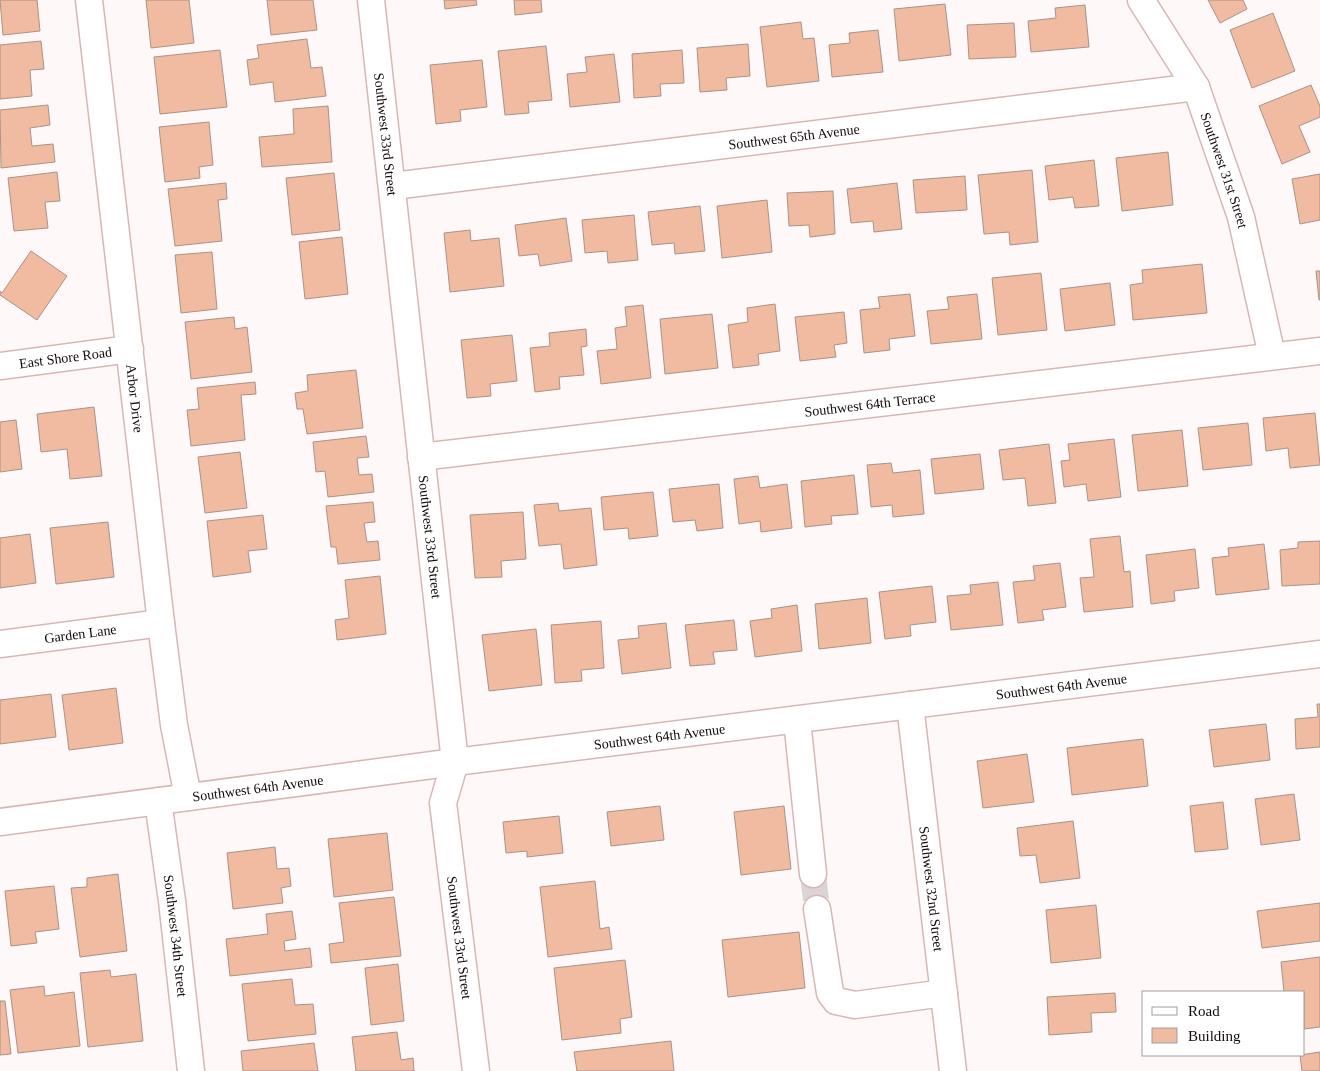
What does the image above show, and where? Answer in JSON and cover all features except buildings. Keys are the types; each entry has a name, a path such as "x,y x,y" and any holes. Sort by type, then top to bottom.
{"street":[{"name":"Arbor Drive","path":"89,0 161,623 174,725 188,797"},
{"name":"Southwest 33rd Street","path":"371,0 455,762 443,803 476,1071"},
{"name":"Southwest 31st Street","path":"1141,0 1196,88 1241,217 1272,356"},
{"name":"Southwest 65th Avenue","path":"392,186 1196,88"},
{"name":"East Shore Road","path":"0,366 130,349"},
{"name":"Southwest 64th Terrace","path":"422,457 1320,351"},
{"name":"Garden Lane","path":"0,644 161,623"},
{"name":"Southwest 64th Avenue","path":"0,822 455,762 1320,654"},
{"name":"Southwest 32nd Street","path":"910,705 953,1071"},
{"path":"797,720 813,874"},
{"name":"Southwest 34th Street","path":"158,801 172,901 191,1071"},
{"path":"817,909 830,993 836,1001 855,1005 944,993"}],"tunnel":[{"path":"813,874 817,909"}]}
